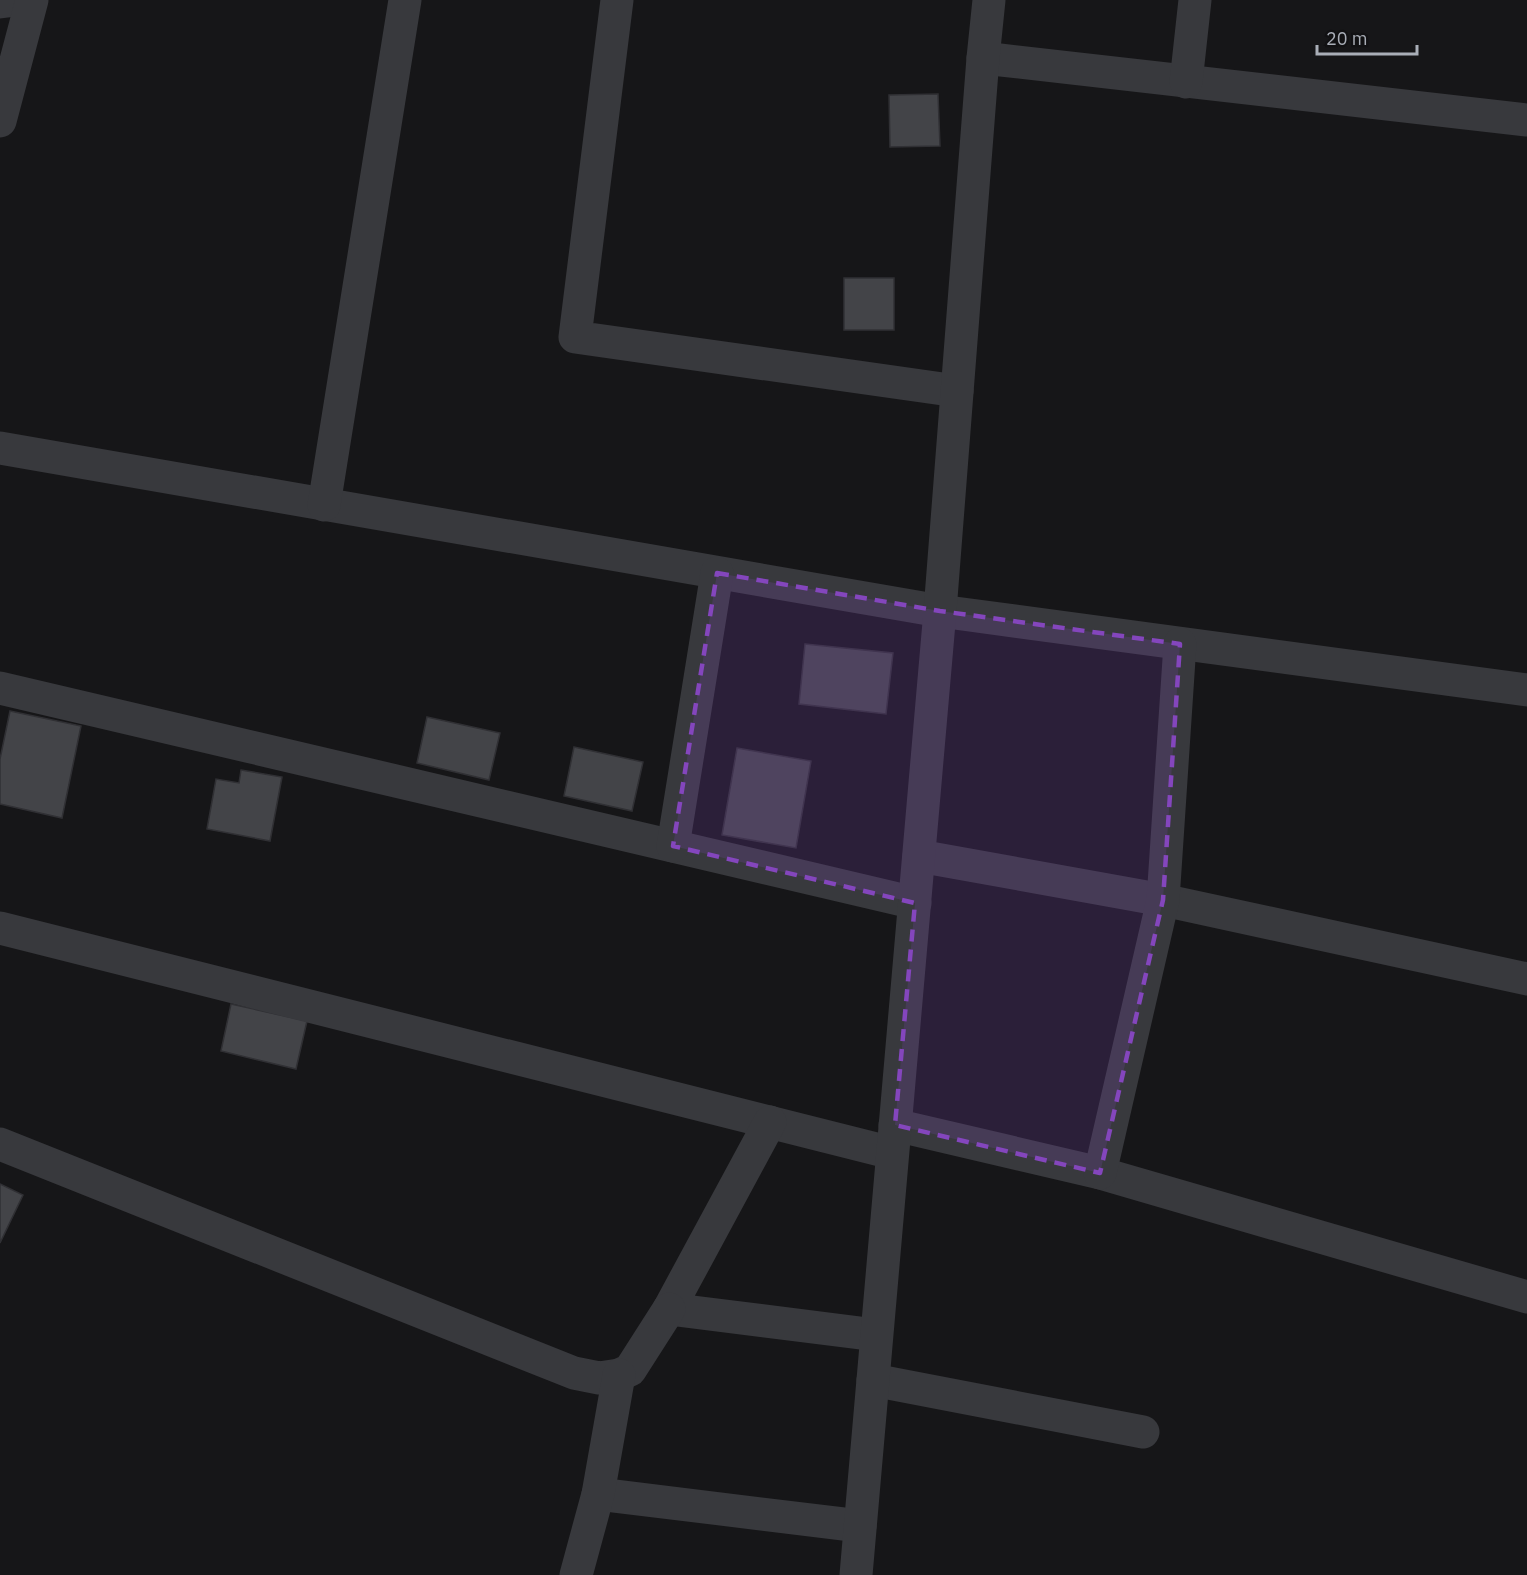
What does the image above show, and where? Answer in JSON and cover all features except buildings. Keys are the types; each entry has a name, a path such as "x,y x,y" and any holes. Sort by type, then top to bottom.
{"street":[{"path":"0,3 16,0"},
{"path":"0,121 32,0"},
{"path":"324,505 405,0"},
{"path":"617,0 574,337 957,391"},
{"path":"856,1575 940,612 989,0"},
{"path":"1186,82 1195,0"},
{"path":"983,58 1527,120"},
{"path":"0,448 940,612 1527,690"},
{"path":"673,846 717,573"},
{"path":"1100,1173 1163,900 1180,644"},
{"path":"0,688 915,903"},
{"path":"919,856 1163,900 1527,979"},
{"path":"0,928 770,1122 893,1139 1100,1173 1527,1298"},
{"path":"0,1144 574,1373 599,1378 619,1375 630,1370 669,1309 770,1122"},
{"path":"669,1309 876,1335"},
{"path":"576,1575 598,1494 619,1375"},
{"path":"873,1380 1143,1432"},
{"path":"598,1494 860,1526"}],"highlighted area":[{"path":"717,573 940,611 1180,644 1163,900 1100,1173 895,1125 915,903 673,846"}]}
